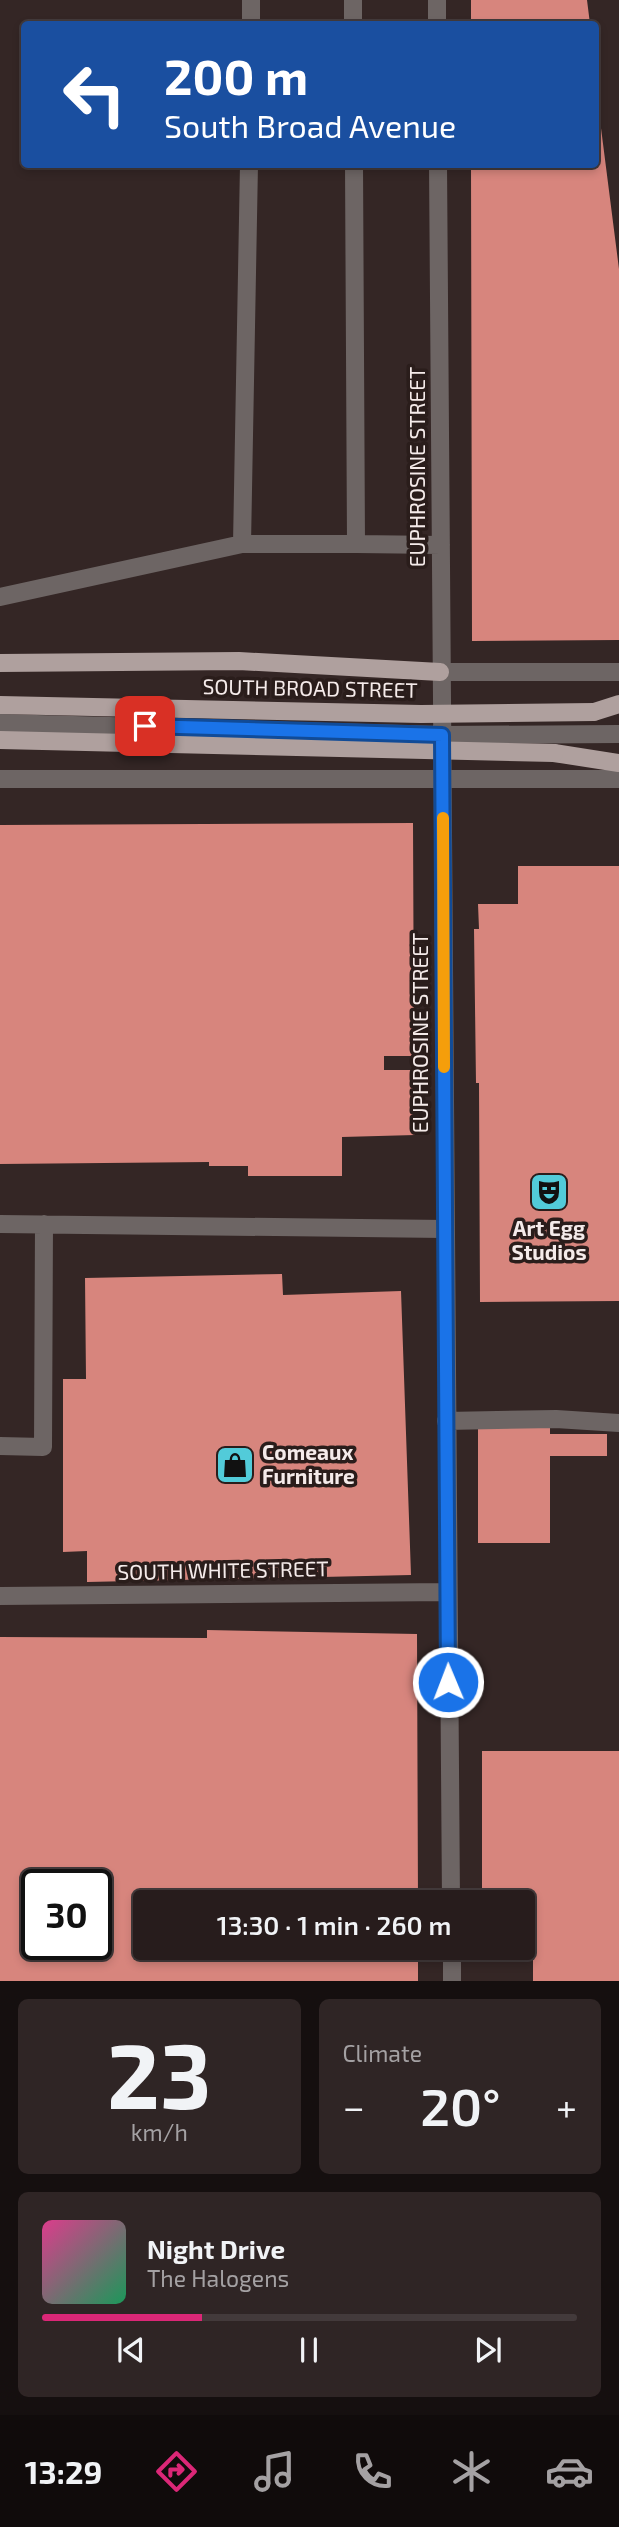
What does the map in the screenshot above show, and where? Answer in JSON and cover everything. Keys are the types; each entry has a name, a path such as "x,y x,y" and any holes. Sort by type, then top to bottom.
{"main road":[{"path":"0,663 239,661 440,672"},
{"path":"594,712 619,704"},
{"name":"SOUTH BROAD STREET","path":"0,705 421,714 619,712"},
{"path":"0,740 619,753"},
{"path":"554,753 619,763"}],"street":[{"path":"251,0 251,21"},
{"path":"353,0 353,21"},
{"path":"437,0 437,21"},
{"path":"242,544 248,168"},
{"path":"354,168 356,544"},
{"name":"EUPHROSINE STREET","path":"438,168 451,1890"},
{"path":"0,597 242,544 441,545"},
{"path":"440,672 619,672"},
{"path":"0,723 442,735 619,734"},
{"path":"0,779 619,779"},
{"path":"0,1224 445,1229"},
{"path":"0,1446 43,1447 44,1224"},
{"path":"446,1421 556,1419 619,1423"},
{"name":"SOUTH WHITE STREET","path":"0,1596 447,1592"},
{"path":"452,1960 452,1981"}],"building":[{"path":"471,0 587,0 590,21 471,21"},
{"path":"599,112 619,269 619,640 472,641 471,168 599,168"},
{"path":"413,823 414,1056 384,1056 384,1070 414,1070 415,1135 342,1137 342,1176 248,1176 248,1166 209,1166 209,1162 0,1164 0,825"},
{"name":"Art Egg Studios","path":"518,866 619,866 619,1301 480,1302 479,1083 476,1083 474,929 479,929 478,904 518,904"},
{"name":"Comeaux Furniture","path":"282,1274 283,1295 401,1291 411,1575 87,1582 87,1551 63,1552 63,1379 86,1379 85,1278"},
{"path":"478,1428 550,1428 550,1434 607,1434 607,1456 550,1456 550,1543 478,1543"},
{"path":"207,1630 417,1634 418,1890 133,1890 133,1960 418,1960 418,1981 0,1981 0,1637 207,1638"},
{"path":"482,1751 619,1751 619,1981 533,1981 535,1890 482,1890"}],"slow traffic":[{"path":"443,818 444,1067"}],"place":[{"name":"Art Egg Studios","path":"549,1192"},
{"name":"Comeaux Furniture","path":"235,1465"}],"route":[{"path":"145,726 442,735 448,1682"}]}
